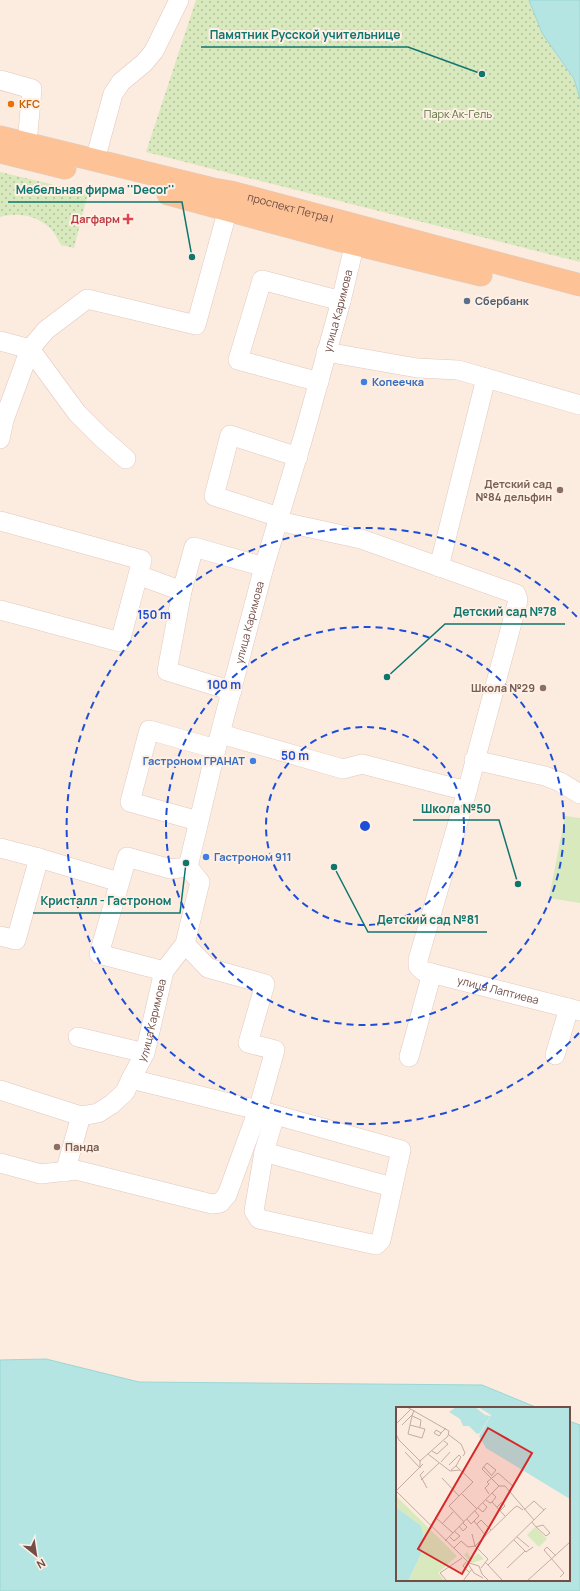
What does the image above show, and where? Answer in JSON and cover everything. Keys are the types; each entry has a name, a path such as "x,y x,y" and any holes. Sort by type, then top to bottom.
{"main road":[{"name":"проспект Петра I","path":"0,137 213,189 231,192 357,236 580,300"},
{"name":"проспект Петра I","path":"0,152 228,209 580,286"}],"street":[{"path":"95,160 113,94 121,82 144,63 154,51 179,0"},
{"path":"0,80 32,89 27,143"},
{"path":"0,439 4,420 30,349 46,330 87,299 196,324 228,209"},
{"name":"улица Каримова","path":"81,1116 98,1113 112,1104 125,1092 145,1053 164,970 185,944 200,882 188,867 198,820 264,567 298,457 341,301 357,236"},
{"path":"319,382 238,360 262,280 341,301"},
{"path":"0,341 30,349 77,413 126,459"},
{"path":"326,352 417,368 458,370 580,405"},
{"path":"439,566 486,378"},
{"path":"298,457 230,435 214,496 278,519 361,538 514,593 518,597 467,791 418,960 425,970 409,1057"},
{"path":"0,521 142,560 120,642 0,610"},
{"path":"232,691 167,671 182,591 194,547 264,567"},
{"path":"138,575 182,591"},
{"path":"198,820 130,802 149,730 219,741 343,769 362,764 467,791"},
{"path":"474,760 545,776 580,794"},
{"path":"0,848 119,882"},
{"path":"164,970 99,954 127,857 171,869 188,867"},
{"path":"0,936 16,940 39,858"},
{"path":"131,1079 266,1112 401,1150 381,1240 376,1245 259,1219 254,1211 264,1152 266,1112 275,1050 248,1043 265,984 208,968 185,944"},
{"name":"улица Лаптиева","path":"425,970 574,1010"},
{"path":"556,1055 574,1010"},
{"path":"78,1037 145,1053"},
{"path":"0,1090 81,1116 65,1172"},
{"path":"0,1163 41,1174 76,1170 212,1204 220,1203 227,1195 266,1112"},
{"path":"264,1152 392,1187"}],"green space":[{"name":"Парк Ак-Гель","path":"196,0 529,0 542,33 574,80 580,99 580,262 146,152"},
{"path":"0,172 88,193 74,248 61,245 46,224 33,218 20,215 0,217"},
{"path":"565,816 580,818 580,903 549,898"}],"water":[{"path":"529,0 580,0 580,99 574,79 542,33"},
{"path":"46,1359 139,1382 482,1385 536,1407 396,1407 396,1581 570,1581 570,1421 580,1425 580,1591 0,1591 0,1360"}],"place":[{"name":"Памятник Русской учительнице","path":"482,74"},
{"name":"KFC","path":"11,104"},
{"name":"Дагфарм","path":"128,219"},
{"name":"Мебельная фирма ''Decor''","path":"192,257"},
{"name":"Сбербанк","path":"467,301"},
{"name":"Копеечка","path":"364,382"},
{"name":"Детский сад №84 дельфин","path":"560,490"},
{"name":"Детский сад №78","path":"387,677"},
{"name":"Школа №29","path":"543,688"},
{"name":"Гастроном ГРАНАТ","path":"253,761"},
{"name":"Гастроном 911","path":"206,857"},
{"name":"Кристалл - Гастроном","path":"186,863"},
{"name":"Детский сад №81","path":"334,867"},
{"name":"Школа №50","path":"518,884"},
{"name":"Панда","path":"57,1147"}]}
